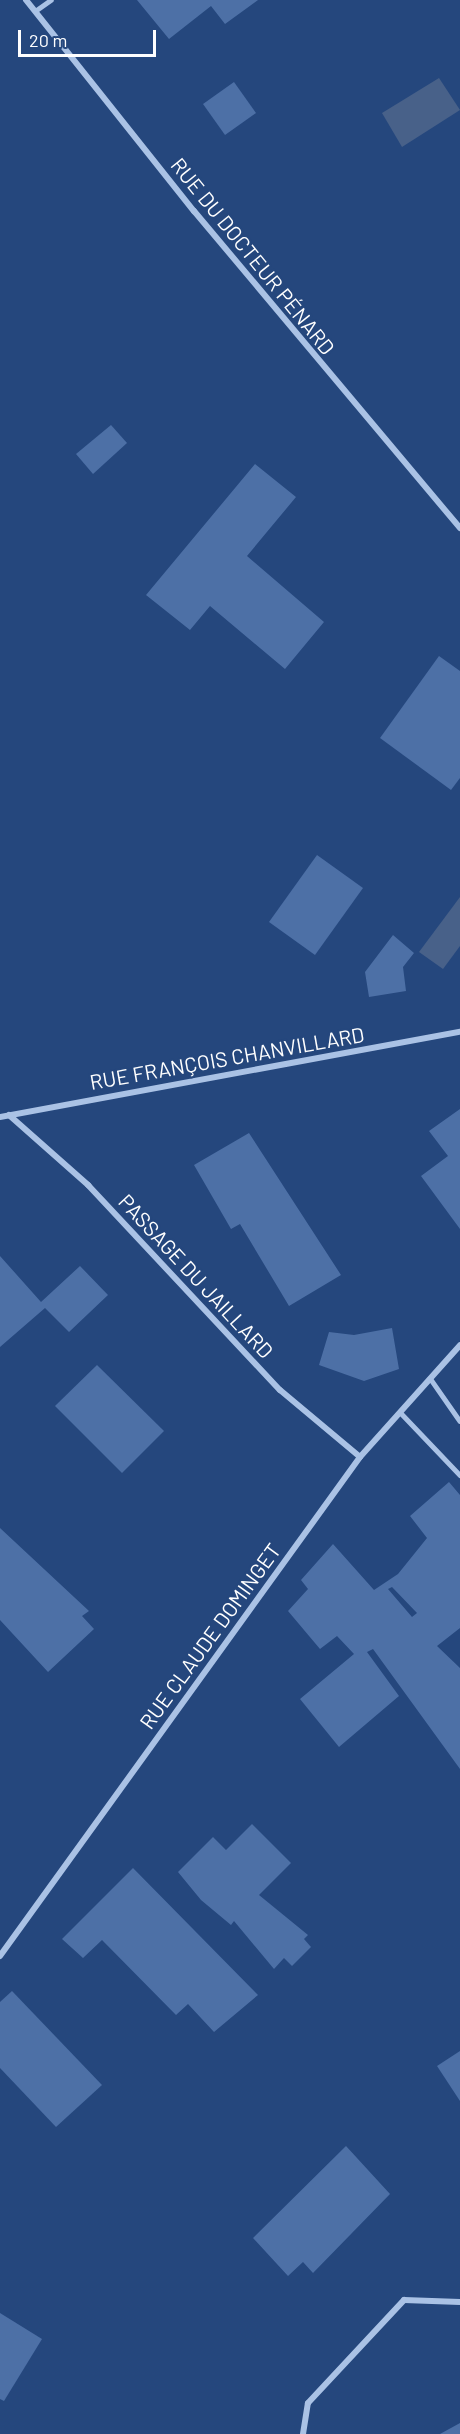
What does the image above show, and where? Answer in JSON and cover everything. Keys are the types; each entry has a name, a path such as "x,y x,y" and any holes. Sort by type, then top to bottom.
{"street":[{"name":"RUE DU DOCTEUR PÉNARD","path":"26,0 201,221 460,528"},
{"name":"RUE FRANÇOIS CHANVILLARD","path":"0,1118 9,1114 460,1032"},
{"name":"PASSAGE DU JAILLARD","path":"9,1114 88,1185 280,1390 360,1457"},
{"name":"RUE CLAUDE DOMINGET","path":"0,1956 360,1457 460,1345"},
{"path":"303,2434 308,2403 404,2300 460,2302"}],"lane":[{"path":"35,11 51,0"},
{"path":"430,1378 460,1421"},
{"path":"400,1412 460,1475"}],"water":[{"path":"439,78 460,110 402,147 382,113"},
{"path":"460,897 460,946 443,969 419,952"}],"building":[{"path":"137,0 258,0 225,24 211,6 169,39"},
{"path":"234,82 256,113 225,135 203,104"},
{"path":"111,425 127,443 93,474 76,454"},
{"path":"255,464 296,497 247,556 324,622 285,669 210,606 190,630 146,595"},
{"path":"439,656 460,671 460,778 451,790 380,738"},
{"path":"317,855 363,888 315,955 269,922"},
{"path":"393,935 414,953 403,967 406,991 369,997 365,972"},
{"path":"460,1109 460,1229 421,1176 448,1156 429,1131"},
{"path":"249,1133 341,1275 289,1306 240,1224 231,1229 194,1165"},
{"path":"0,1256 41,1302 80,1266 108,1295 69,1332 45,1308 0,1347"},
{"path":"392,1328 399,1369 364,1381 319,1365 329,1332 354,1335"},
{"path":"97,1365 164,1431 122,1473 55,1406"},
{"path":"449,1482 460,1495 460,1628 437,1646 460,1668 460,1769 373,1649 367,1652 399,1696 339,1747 300,1699 354,1654 337,1636 320,1649 288,1611 308,1589 301,1580 333,1544 374,1590 398,1574 427,1538 410,1516","holes":["392,1587 417,1613 412,1617 388,1589"]},
{"path":"0,1528 89,1611 82,1616 94,1629 48,1672 0,1620"},
{"path":"252,1824 291,1863 259,1895 308,1935 304,1939 311,1947 292,1966 284,1958 274,1969 234,1921 231,1925 201,1900 178,1872 213,1837 226,1850"},
{"path":"133,1868 258,1995 214,2032 188,2004 176,2015 102,1940 83,1958 62,1939"},
{"path":"12,1991 102,2085 56,2127 0,2068 0,2002"},
{"path":"460,2051 460,2101 437,2066"},
{"path":"346,2146 390,2194 313,2273 303,2262 288,2276 253,2238"},
{"path":"0,2313 42,2339 4,2401 0,2399"},
{"path":"460,2423 460,2434 440,2434"}]}
